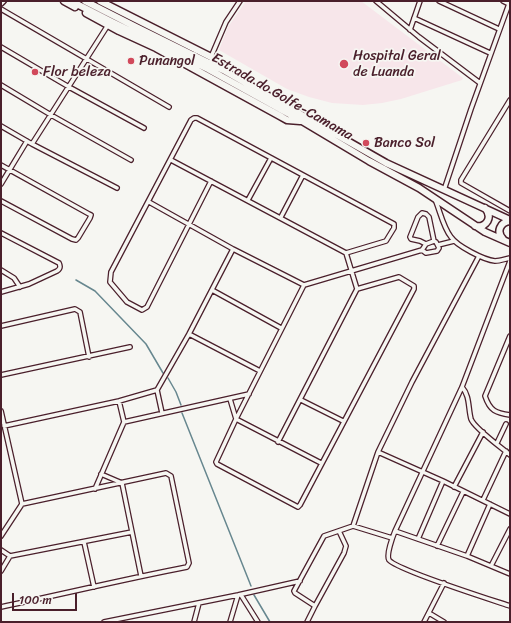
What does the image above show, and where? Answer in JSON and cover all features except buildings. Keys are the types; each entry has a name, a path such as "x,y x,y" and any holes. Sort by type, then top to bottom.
{"highway":[{"path":"64,1 108,25 156,48 287,120 302,121"},
{"name":"Estrada do Golfe-Camama","path":"71,1 208,69 302,121 437,200 474,226 490,235 508,242"},
{"name":"Estrada do Golfe-Camama","path":"85,1 224,70 363,151 405,173 484,207 510,220"},
{"path":"100,1 212,55 224,70"},
{"path":"474,226 482,226 488,221 488,213 484,207"},
{"path":"508,242 500,236 499,229 504,222 510,220"}],"street":[{"path":"212,55 226,22 240,1"},
{"path":"376,1 410,30 480,83"},
{"path":"410,30 420,1"},
{"path":"439,1 499,29"},
{"path":"444,190 490,53 509,2 503,1"},
{"path":"1,9 169,106"},
{"path":"414,18 490,53"},
{"path":"32,144 108,25"},
{"path":"1,47 69,88 144,128"},
{"path":"1,85 132,160"},
{"path":"510,100 461,180 461,183 510,211"},
{"path":"211,181 147,307 142,310 127,302 110,282 110,276 194,118 197,118 394,224 394,228 386,241 346,253"},
{"path":"1,126 32,144 117,188"},
{"path":"1,184 27,141"},
{"path":"248,200 271,158"},
{"path":"171,160 281,217 346,253 357,289 278,442"},
{"path":"1,166 91,215 76,240 1,201"},
{"path":"281,217 303,175"},
{"path":"437,200 446,230 454,241 485,259 496,261 510,259 462,387 395,530 388,556 390,561 400,567 510,606"},
{"path":"149,202 233,249 304,285 422,250 426,244 434,241"},
{"path":"426,244 411,239 410,237 418,217 422,213 429,217 434,241 438,245"},
{"path":"1,233 59,263 60,266 57,271 20,287 1,292"},
{"path":"438,245 454,241"},
{"path":"422,250 426,253 437,251 439,248 438,245"},
{"path":"162,414 157,390 233,249"},
{"path":"353,526 378,452 412,382 479,256"},
{"path":"1,270 14,278 20,287"},
{"path":"304,285 248,394 216,462 217,464 295,506 300,505 414,289 414,286 399,277 357,289"},
{"path":"212,290 281,328"},
{"path":"1,326 75,309 78,310 80,312 89,357"},
{"path":"188,334 260,372"},
{"path":"510,336 485,396 486,401 497,413 510,415"},
{"path":"1,375 130,347"},
{"path":"462,387 466,394 472,420 483,432 510,455"},
{"path":"4,426 119,401 157,390"},
{"path":"124,422 248,394"},
{"path":"230,399 236,419 278,442 322,463"},
{"path":"301,400 343,421"},
{"path":"95,489 124,422 119,401"},
{"path":"1,411 22,504"},
{"path":"497,443 506,424"},
{"path":"454,487 483,432"},
{"path":"482,500 506,451"},
{"path":"378,452 443,481 508,513 510,506"},
{"path":"1,536 22,504 166,473 171,476 189,563 187,567 1,606"},
{"path":"101,474 122,483"},
{"path":"418,539 443,481"},
{"path":"122,483 141,576"},
{"path":"437,546 464,492"},
{"path":"467,556 490,504"},
{"path":"315,606 294,593 294,591 324,536 353,526 392,538"},
{"path":"491,566 510,529"},
{"path":"395,530 467,556 510,574"},
{"path":"307,622 344,553 346,546 339,531"},
{"path":"1,550 10,556 132,532"},
{"path":"84,542 94,587"},
{"path":"1,571 10,556"},
{"path":"104,622 239,595 300,581"},
{"path":"424,622 444,583"},
{"path":"230,622 239,595"},
{"path":"239,595 258,622"},
{"path":"194,622 199,603"},
{"path":"429,613 444,622"}],"shaded area":[{"name":"Hospital Geral de Luanda","path":"246,1 361,1 463,78 462,80 401,99 382,103 363,105 332,103 309,97 287,89 219,50 228,27"}],"waterway":[{"path":"76,280 95,291 146,344 163,373"},
{"path":"168,378 181,405"},
{"path":"182,413 251,586"},
{"path":"254,595 270,622"}],"place":[{"name":"Punangol","path":"131,61"},
{"name":"Hospital Geral de Luanda","path":"344,64"},
{"name":"Flor beleza","path":"35,72"},
{"name":"Banco Sol","path":"366,143"}]}
